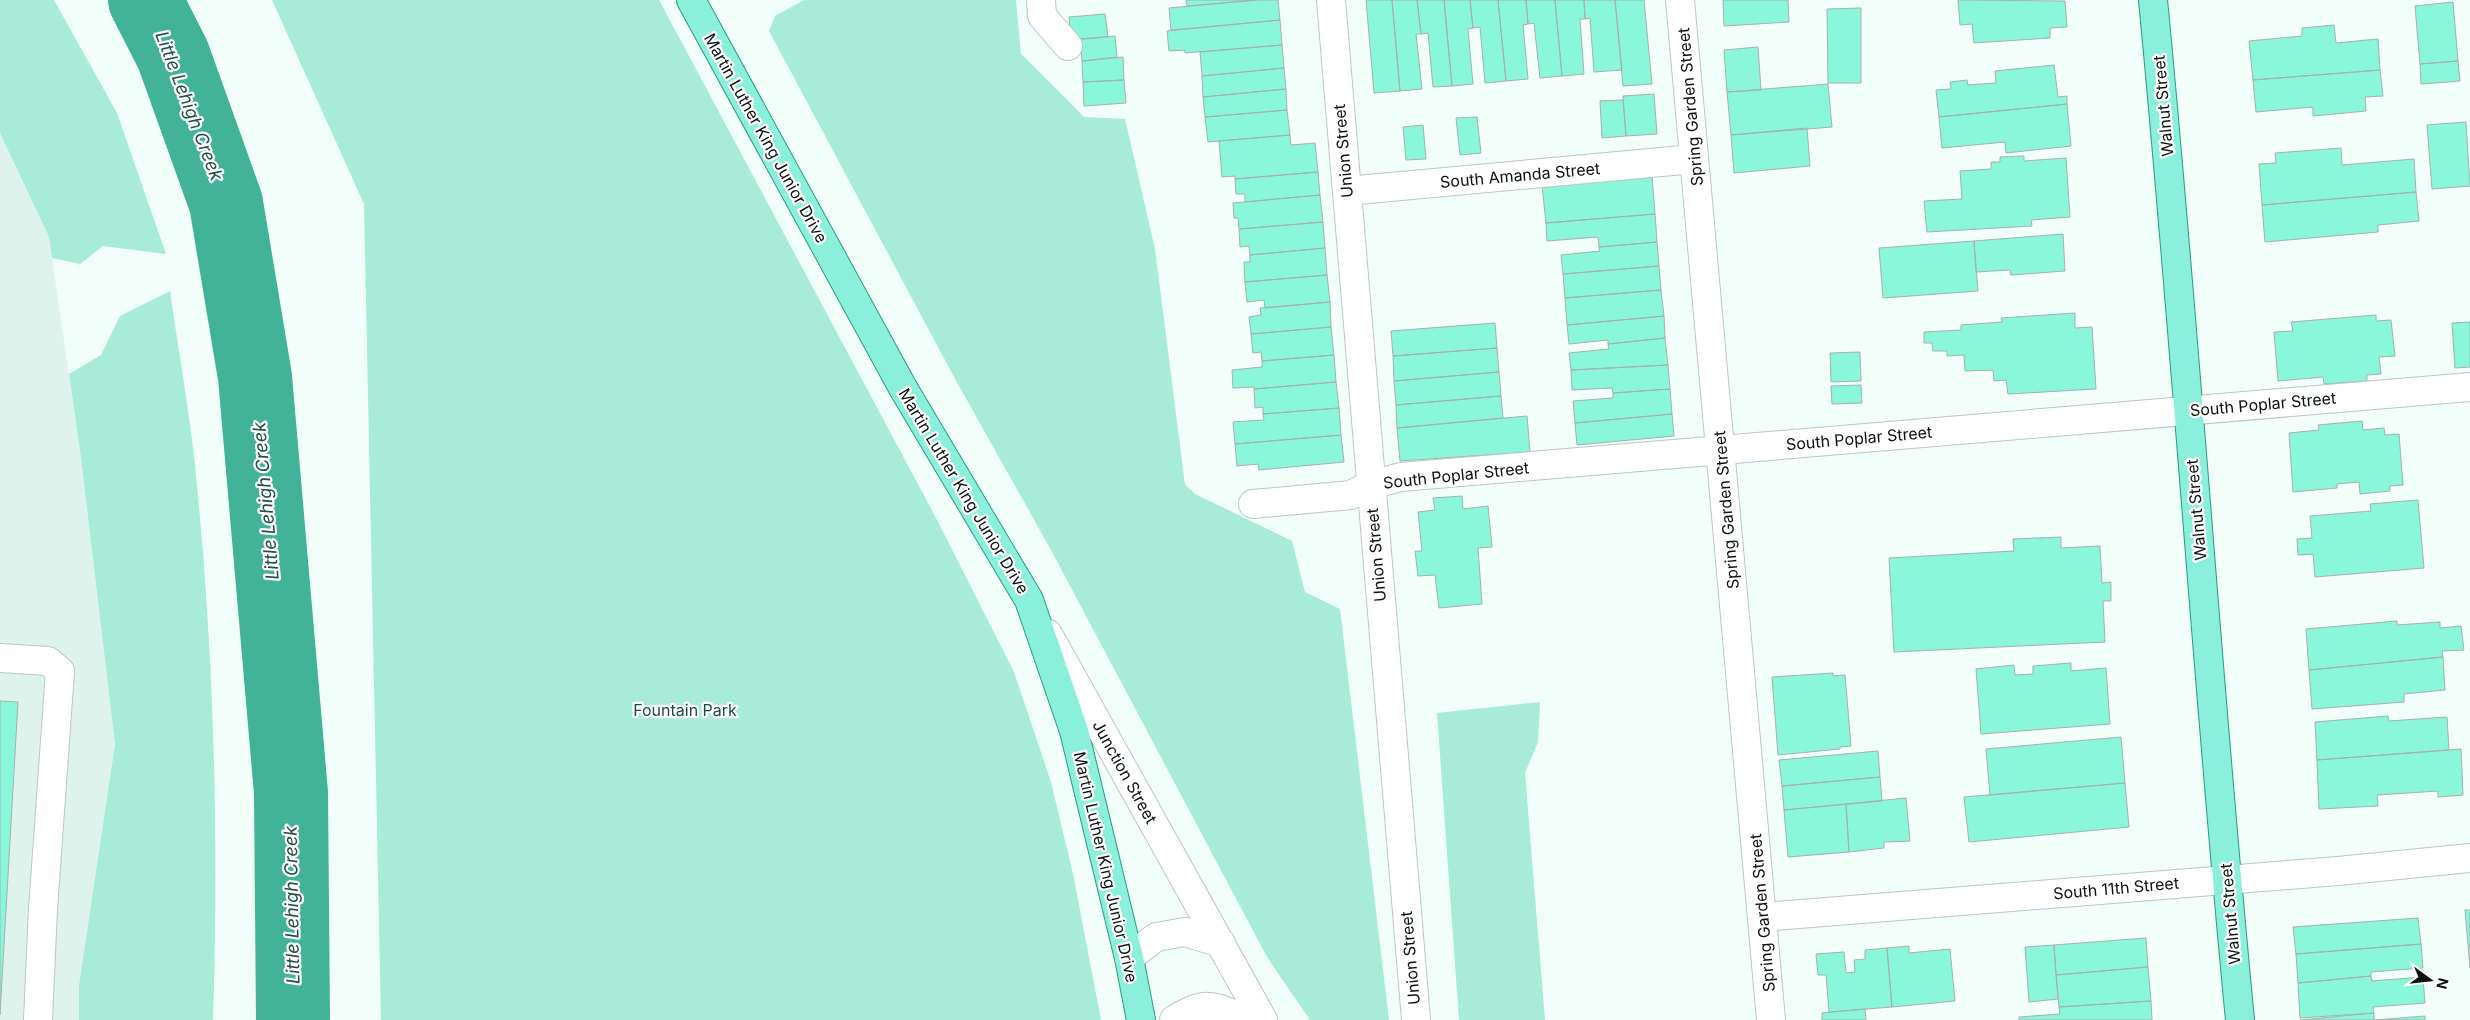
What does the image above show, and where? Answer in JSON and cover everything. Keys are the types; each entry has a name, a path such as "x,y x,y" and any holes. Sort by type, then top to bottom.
{"main road":[{"name":"Martin Luther King Junior Drive","path":"691,0 903,388 1029,600 1074,731 1129,958 1141,1020"},
{"name":"Walnut Street","path":"2153,0 2226,878 2240,1020"}],"street":[{"path":"1040,0 1042,16 1068,46"},
{"name":"Union Street","path":"1331,0 1416,1020"},
{"name":"Spring Garden Street","path":"1680,0 1771,1020"},
{"name":"South Amanda Street","path":"1347,190 1694,159"},
{"name":"South Poplar Street","path":"1253,504 1351,495 1370,485 1401,477 2470,387"},
{"name":"Junction Street","path":"1029,600 1263,1020"},
{"path":"0,658 48,661 60,671 43,909 38,1020"},
{"name":"South 11th Street","path":"1762,917 2226,878 2338,871 2470,858"},
{"path":"1129,958 1156,937 1185,932 1221,943"},
{"path":"1174,1020 1194,1008 1222,1008 1243,1020"}],"shaded area":[{"path":"0,133 49,237 81,458 115,744 79,985 79,1020 0,1020"}],"green space":[{"path":"0,0 54,0 117,113 166,254 103,246 80,264 52,258 49,237 0,133"},
{"name":"Fountain Park","path":"272,0 659,0 935,516 1014,672 1051,782 1073,874 1101,1020 381,1020 364,204"},
{"path":"804,0 1016,0 1021,54 1084,117 1125,119 1155,249 1185,485 1195,494 1292,541 1305,592 1340,609 1389,1020 1310,1020 1267,957 1051,550 954,377 769,31 775,16"},
{"path":"170,291 193,444 207,604 215,813 213,1020 79,1020 79,985 115,744 81,458 69,374 101,355 120,316"},
{"path":"1540,702 1538,742 1525,773 1545,1020 1459,1020 1437,713"}],"building":[{"path":"1186,0 1257,0 1187,6"},
{"path":"1257,0 1278,0 1280,20 1171,30 1169,8"},
{"path":"1366,0 1392,0 1400,91 1374,93"},
{"path":"1392,0 1417,0 1421,34 1416,34 1422,89 1400,91"},
{"path":"1417,0 1444,0 1452,86 1433,87 1428,33 1421,34"},
{"path":"1444,0 1470,0 1473,28 1468,29 1473,84 1452,86"},
{"path":"1470,0 1498,0 1506,81 1485,83 1480,27 1473,28"},
{"path":"1498,0 1526,0 1528,24 1523,25 1528,79 1506,81"},
{"path":"1526,0 1555,0 1562,76 1540,78 1534,23 1528,24"},
{"path":"1555,0 1584,0 1585,19 1580,19 1584,74 1562,76"},
{"path":"1584,0 1615,0 1622,70 1594,72 1590,18 1585,19"},
{"path":"1615,0 1644,0 1652,84 1623,86"},
{"path":"1723,0 1788,0 1789,22 1724,26"},
{"path":"1958,0 2065,1 2067,27 2050,28 2050,38 1974,43 1972,24 1960,25"},
{"path":"2453,2 2458,61 2420,64 2415,6"},
{"path":"1861,8 1861,83 1828,83 1827,9"},
{"path":"1105,14 1108,37 1071,40 1069,17"},
{"path":"1280,20 1282,45 1185,53 1185,50 1169,51 1167,31"},
{"path":"2334,25 2336,43 2378,39 2380,70 2253,80 2249,41 2302,36 2302,28"},
{"path":"1115,36 1117,57 1082,61 1080,39"},
{"path":"1282,45 1284,68 1202,76 1200,52"},
{"path":"1758,47 1761,90 1727,92 1724,50"},
{"path":"1123,57 1124,80 1083,82 1082,61"},
{"path":"2458,61 2460,81 2421,84 2420,64"},
{"path":"2054,65 2058,97 2067,96 2067,104 1939,117 1936,90 1951,89 1950,82 1967,80 1968,85 1996,83 1995,71"},
{"path":"1284,68 1286,89 1203,97 1202,76"},
{"path":"2380,70 2383,96 2365,97 2366,111 2313,116 2313,107 2256,112 2253,80"},
{"path":"1124,80 1126,103 1084,106 1083,82"},
{"path":"1828,84 1832,127 1731,135 1727,92"},
{"path":"1286,89 1287,110 1205,117 1203,97"},
{"path":"1654,94 1657,134 1626,136 1623,96"},
{"path":"1623,100 1626,136 1602,138 1600,101"},
{"path":"2067,104 2071,146 2006,153 2005,142 1942,148 1939,117"},
{"path":"1287,110 1290,135 1208,142 1205,117"},
{"path":"1477,117 1481,153 1460,155 1456,118"},
{"path":"2466,122 2470,186 2432,189 2427,125"},
{"path":"1423,125 1426,159 1406,160 1403,127"},
{"path":"1807,128 1810,166 1734,173 1731,135"},
{"path":"1290,135 1291,145 1315,143 1318,172 1235,179 1235,176 1222,177 1219,141"},
{"path":"2341,148 2342,165 2414,159 2416,192 2262,205 2259,164 2276,163 2275,153"},
{"path":"2024,156 2024,161 2066,158 2070,217 2031,220 2032,226 1927,232 1924,201 1962,199 1960,171 1991,169 1991,162 2000,162 2000,157"},
{"path":"1318,172 1320,195 1245,202 1245,194 1236,194 1235,179"},
{"path":"1652,175 1655,214 1546,223 1542,185"},
{"path":"2416,192 2419,221 2378,225 2378,232 2265,242 2262,205"},
{"path":"1320,195 1323,222 1239,229 1238,218 1234,218 1233,203"},
{"path":"1655,214 1657,242 1599,247 1598,237 1547,241 1546,223"},
{"path":"1323,222 1325,248 1250,255 1249,246 1240,247 1239,229"},
{"path":"2063,234 2065,271 2011,275 2010,270 1976,272 1974,241"},
{"path":"1974,241 1978,291 1883,298 1879,248"},
{"path":"1657,242 1659,266 1563,274 1561,255 1600,251 1599,247"},
{"path":"1325,248 1327,275 1245,282 1244,262 1250,262 1250,255"},
{"path":"1659,266 1661,290 1565,298 1563,274"},
{"path":"1327,275 1330,302 1265,308 1264,300 1247,302 1245,282"},
{"path":"1661,290 1664,316 1567,325 1565,298"},
{"path":"1330,302 1331,327 1251,334 1249,317 1261,315 1260,308"},
{"path":"2075,313 2075,328 2092,327 2096,389 2008,394 2006,380 1994,381 1993,370 1965,371 1964,355 1947,356 1947,351 1933,351 1932,343 1924,343 1924,332 1961,330 1961,325 2002,322 2001,318"},
{"path":"2376,315 2376,321 2391,320 2395,356 2379,357 2381,374 2367,375 2367,381 2324,384 2323,377 2278,381 2274,332 2293,331 2291,322"},
{"path":"1664,316 1665,338 1608,344 1608,340 1569,344 1567,325"},
{"path":"2470,322 2470,367 2455,368 2452,323"},
{"path":"1495,323 1497,348 1393,356 1391,331"},
{"path":"1331,327 1334,355 1262,361 1261,352 1253,353 1251,334"},
{"path":"1665,338 1668,365 1571,370 1569,353 1609,349 1608,344"},
{"path":"1497,348 1499,372 1394,381 1393,356"},
{"path":"1860,352 1861,381 1831,382 1830,353"},
{"path":"1334,355 1336,382 1254,389 1254,387 1233,388 1232,370 1262,367 1262,361"},
{"path":"1668,365 1670,389 1613,393 1612,388 1572,390 1571,370"},
{"path":"1499,372 1501,396 1396,405 1394,381"},
{"path":"1336,382 1339,408 1263,414 1263,407 1255,408 1254,389"},
{"path":"1861,385 1862,403 1832,404 1831,386"},
{"path":"1670,389 1672,414 1575,423 1573,401 1613,398 1613,393"},
{"path":"1501,396 1503,418 1397,428 1396,405"},
{"path":"1339,408 1341,435 1235,444 1233,422 1264,420 1263,414"},
{"path":"1672,414 1674,436 1577,445 1575,423"},
{"path":"1527,416 1530,452 1400,461 1397,428"},
{"path":"2362,421 2363,430 2384,428 2385,435 2399,434 2403,485 2390,486 2390,491 2360,494 2359,482 2337,484 2337,488 2293,492 2289,433 2319,430 2318,425"},
{"path":"1341,435 1344,462 1259,470 1258,464 1237,466 1235,444"},
{"path":"1462,496 1463,509 1488,506 1492,547 1478,548 1482,604 1439,608 1435,575 1418,576 1415,551 1422,551 1418,512 1435,510 1433,498"},
{"path":"2418,500 2424,568 2315,577 2313,554 2298,555 2297,539 2312,538 2310,516 2371,511 2370,504"},
{"path":"2061,537 2061,548 2100,546 2102,583 2111,582 2111,601 2103,601 2105,642 1894,652 1889,558 2014,551 2013,539"},
{"path":"2397,621 2397,625 2440,622 2440,628 2461,626 2464,650 2442,651 2443,657 2309,670 2306,629"},
{"path":"2443,657 2445,690 2404,694 2404,702 2312,709 2309,670"},
{"path":"2071,663 2071,671 2106,668 2110,724 1981,734 1976,669 2014,665 2015,675 2033,674 2033,666"},
{"path":"1833,673 1833,676 1845,675 1851,746 1840,747 1840,749 1778,755 1772,677"},
{"path":"0,701 18,702 0,1015"},
{"path":"2388,716 2389,721 2447,717 2449,750 2317,760 2315,722"},
{"path":"2121,737 2125,783 1990,795 1986,749"},
{"path":"2461,749 2463,795 2438,797 2438,791 2377,795 2378,806 2319,809 2317,760"},
{"path":"1878,751 1880,777 1782,786 1779,760"},
{"path":"1880,777 1882,801 1784,810 1782,786"},
{"path":"2125,783 2129,827 1969,842 1964,797"},
{"path":"1906,798 1910,841 1884,842 1884,848 1849,852 1846,804"},
{"path":"1846,804 1849,852 1788,857 1784,810"},
{"path":"2465,910 2470,910 2470,968"},
{"path":"2418,918 2421,944 2296,954 2293,927"},
{"path":"2146,938 2148,967 2056,975 2054,945"},
{"path":"2421,944 2423,968 2371,972 2371,976 2298,983 2296,954"},
{"path":"2054,945 2058,999 2029,1002 2025,947"},
{"path":"1909,946 1909,953 1950,949 1955,1001 1892,1007 1887,948"},
{"path":"1887,948 1892,1007 1829,1012 1826,975 1818,975 1816,954 1844,952 1846,973 1855,972 1854,960 1865,959 1865,950"},
{"path":"2148,967 2151,1001 2059,1007 2056,975"},
{"path":"2371,976 2372,981 2423,977 2425,1003 2373,1007 2374,1013 2300,1018 2298,983"},
{"path":"2151,1001 2152,1020 2019,1020 2019,1017 2060,1014 2059,1007"},
{"path":"1865,1009 1866,1020 1822,1020 1822,1013"},
{"path":"2374,1013 2374,1020 2300,1020"},
{"path":"2425,1016 2425,1020 2374,1020"}],"waterway":[{"name":"Little Lehigh Creek","path":"145,0 173,55 226,203 255,377 291,793 293,1020"}]}
